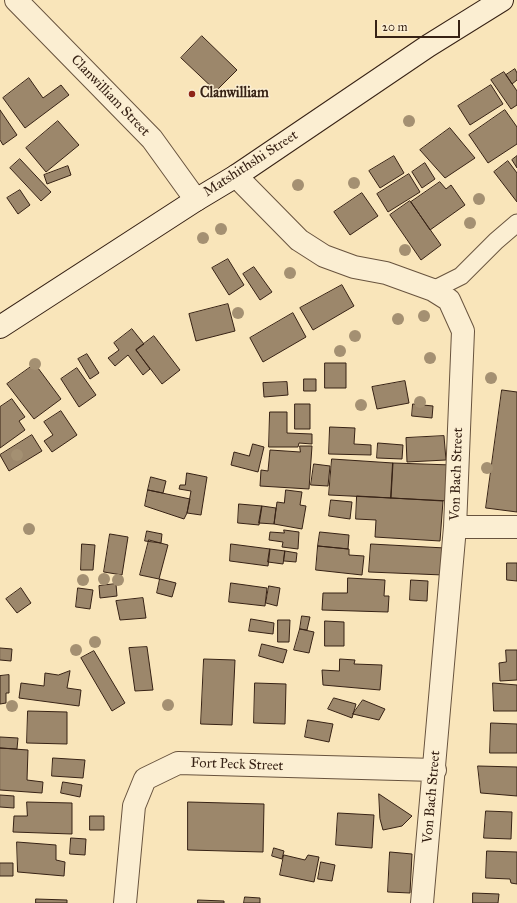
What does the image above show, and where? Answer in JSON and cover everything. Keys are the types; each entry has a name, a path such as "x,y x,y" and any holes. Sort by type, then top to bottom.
{"street":[{"name":"Clanwilliam Street","path":"16,0 152,139 196,200"},
{"name":"Matshithshi Street","path":"0,327 196,200 236,176 428,46 502,0"},
{"name":"Von Bach Street","path":"236,176 299,240 324,256 354,267 386,273 433,290 449,300 463,332 455,527 435,770 422,903"},
{"path":"455,527 517,527"},
{"name":"Fort Peck Street","path":"125,903 134,806 145,779 178,763 435,770"}],"lane":[{"path":"433,290 461,276 496,241 517,224"}],"building":[{"path":"202,36 237,70 216,91 181,58"},
{"path":"515,69 517,73 517,80 512,84 506,75"},
{"path":"504,72 517,91 517,105 511,109 491,80"},
{"path":"29,78 43,98 61,85 69,95 25,128 3,98"},
{"path":"491,85 503,104 470,125 458,106"},
{"path":"0,110 17,135 3,145 0,140"},
{"path":"505,110 517,127 517,144 488,163 469,135"},
{"path":"58,121 79,145 46,172 26,148"},
{"path":"450,128 475,158 445,178 420,150"},
{"path":"394,156 404,173 380,188 369,171"},
{"path":"517,156 517,168 512,160"},
{"path":"20,159 51,192 41,201 10,168"},
{"path":"508,161 517,173 517,202 494,172"},
{"path":"425,163 435,179 422,188 412,172"},
{"path":"68,166 71,175 47,184 44,175"},
{"path":"409,174 420,192 388,212 377,194"},
{"path":"440,182 446,189 451,185 465,205 430,230 411,202"},
{"path":"20,190 30,205 18,214 7,198"},
{"path":"362,193 378,216 350,235 334,212"},
{"path":"410,201 441,245 421,260 390,215"},
{"path":"228,259 244,285 229,295 212,268"},
{"path":"254,267 272,292 260,300 243,274"},
{"path":"342,285 354,306 313,330 300,308"},
{"path":"228,304 235,331 196,341 189,314"},
{"path":"293,313 306,337 263,362 250,338"},
{"path":"132,329 144,344 136,350 150,369 143,375 128,355 115,366 108,358 119,350 114,343"},
{"path":"154,336 180,370 162,384 136,350"},
{"path":"87,354 99,373 90,379 78,359"},
{"path":"325,363 346,363 346,388 325,388"},
{"path":"35,364 61,399 34,419 7,384"},
{"path":"77,368 96,395 79,407 61,379"},
{"path":"304,379 316,379 316,391 304,391"},
{"path":"405,381 409,403 377,409 372,387"},
{"path":"287,382 288,395 264,397 263,383"},
{"path":"502,390 517,392 517,512 486,508"},
{"path":"12,399 25,417 19,421 25,430 0,448 0,407"},
{"path":"295,404 310,404 310,429 295,429"},
{"path":"413,404 433,406 432,418 412,416"},
{"path":"61,411 77,435 52,452 44,441 53,435 44,422"},
{"path":"270,412 287,412 287,433 312,434 312,444 299,443 298,447 269,447"},
{"path":"330,427 355,428 354,444 371,445 371,455 329,454"},
{"path":"32,435 42,451 9,471 0,455"},
{"path":"444,436 446,460 407,462 406,438"},
{"path":"378,443 403,445 402,459 377,458"},
{"path":"253,444 264,447 258,472 231,465 234,452 249,456"},
{"path":"300,446 312,446 309,489 260,486 261,470 268,471 270,450 300,452"},
{"path":"332,459 393,463 391,498 329,495"},
{"path":"393,463 452,465 450,501 391,498"},
{"path":"314,464 330,466 328,486 311,485"},
{"path":"187,473 207,477 201,515 187,513 191,491 179,489 180,485 185,485"},
{"path":"151,477 166,481 163,493 148,490"},
{"path":"148,490 190,499 184,519 145,506"},
{"path":"286,490 302,492 300,505 306,506 302,529 274,524 277,502 284,503"},
{"path":"357,496 443,501 440,541 375,537 376,520 356,519"},
{"path":"331,500 352,502 350,519 329,516"},
{"path":"239,504 262,506 259,525 238,523"},
{"path":"262,506 276,508 274,524 259,523"},
{"path":"284,530 299,532 298,549 282,547 283,542 269,540 270,532 284,533"},
{"path":"147,531 162,534 161,543 145,541"},
{"path":"320,532 349,535 348,549 318,546"},
{"path":"110,534 128,537 122,575 104,572"},
{"path":"149,540 168,545 159,579 140,575"},
{"path":"82,544 95,545 93,570 81,570"},
{"path":"231,544 270,549 268,566 230,561"},
{"path":"371,544 445,548 443,575 369,572"},
{"path":"318,546 349,549 349,555 364,556 362,575 316,570"},
{"path":"270,549 285,551 283,564 268,562"},
{"path":"285,551 297,553 296,562 284,561"},
{"path":"507,563 517,563 517,581 507,580"},
{"path":"348,578 385,580 384,596 389,596 388,612 322,610 323,593 347,593"},
{"path":"160,579 176,583 172,597 157,593"},
{"path":"411,580 428,581 427,601 410,600"},
{"path":"231,583 267,588 265,606 229,602"},
{"path":"116,584 117,596 100,598 99,586"},
{"path":"269,586 280,588 277,606 266,603"},
{"path":"21,588 31,603 17,613 6,599"},
{"path":"78,588 93,590 90,609 76,607"},
{"path":"143,598 146,618 120,620 116,601"},
{"path":"302,616 310,617 307,630 300,629"},
{"path":"251,619 274,623 273,634 249,631"},
{"path":"278,620 290,620 289,642 278,642"},
{"path":"325,621 344,622 344,646 325,646"},
{"path":"300,629 314,632 309,653 294,650"},
{"path":"262,644 287,650 283,663 259,656"},
{"path":"147,647 153,690 135,691 129,648"},
{"path":"0,648 12,649 11,661 0,660"},
{"path":"506,650 517,650 517,680 500,681 499,663 506,662"},
{"path":"94,651 125,703 112,711 81,658"},
{"path":"204,659 235,660 232,725 201,724"},
{"path":"340,659 355,660 354,664 382,665 380,690 323,685 322,670 339,671"},
{"path":"70,671 67,688 81,690 79,706 19,698 21,683 44,686 45,673 58,675"},
{"path":"9,675 9,693 6,693 6,703 0,704 0,676"},
{"path":"255,683 286,684 285,724 254,723"},
{"path":"493,683 517,685 517,711 494,711"},
{"path":"334,698 356,704 352,718 328,709"},
{"path":"363,700 385,709 379,720 353,714"},
{"path":"28,711 67,712 67,744 27,743"},
{"path":"308,720 333,724 329,742 305,737"},
{"path":"491,723 517,724 517,753 490,753"},
{"path":"0,737 18,738 17,749 0,748"},
{"path":"0,748 28,750 27,780 43,782 42,793 0,790"},
{"path":"53,758 85,760 83,778 52,776"},
{"path":"478,766 517,767 517,796 481,793"},
{"path":"63,782 82,785 80,797 61,793"},
{"path":"379,794 412,816 402,826 383,830 380,819"},
{"path":"0,795 14,796 14,808 0,807"},
{"path":"27,802 72,803 72,834 13,832 14,816 27,816"},
{"path":"188,802 264,804 263,852 188,850"},
{"path":"486,811 512,812 511,839 484,838"},
{"path":"338,813 374,815 372,848 336,845"},
{"path":"90,816 104,816 104,830 90,830"},
{"path":"71,838 86,839 85,855 70,854"},
{"path":"17,842 56,845 56,860 65,862 64,876 18,872"},
{"path":"274,848 284,851 282,859 272,856"},
{"path":"487,851 517,852 517,884 511,883 510,879 486,878"},
{"path":"390,852 412,854 410,893 388,892"},
{"path":"284,855 305,860 308,855 319,857 314,882 280,875"},
{"path":"321,862 335,865 332,881 318,879"},
{"path":"0,863 13,863 13,876 0,876"},
{"path":"473,893 499,894 498,903 473,903"},
{"path":"245,897 260,898 260,903 244,903"},
{"path":"36,899 67,900 67,903 36,903"},
{"path":"198,900 224,901 224,903 198,903"}],"place":[{"name":"Clanwilliam","path":"192,94"}]}
